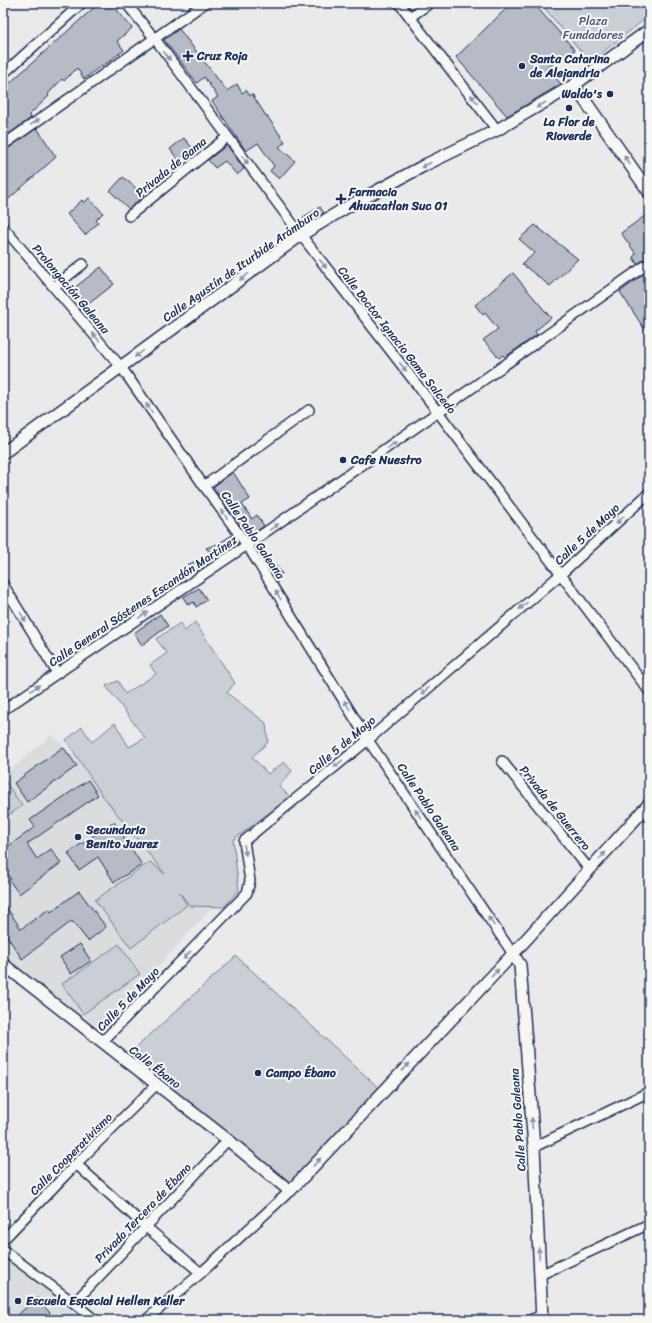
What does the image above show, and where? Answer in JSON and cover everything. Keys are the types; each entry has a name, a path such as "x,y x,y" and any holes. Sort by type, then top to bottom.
{"street":[{"path":"3,74 82,3"},
{"name":"Calle Doctor Ignacio Gama Salcedo","path":"126,3 155,39 301,235 438,412 649,691"},
{"path":"3,145 205,3"},
{"path":"399,3 497,130"},
{"path":"410,17 430,3"},
{"name":"Calle Agustín de Iturbide Arámburo","path":"3,453 301,235 347,207 427,164 497,130 574,85 649,30"},
{"path":"574,85 649,192"},
{"name":"Privada de Gama","path":"129,216 228,136"},
{"name":"Prolongación Galeana","path":"3,226 121,367"},
{"name":"Calle General Sóstenes Escandón Martínez","path":"3,710 247,545 649,262"},
{"path":"54,287 83,264"},
{"name":"Calle Pablo Galeana","path":"121,367 247,545 368,740 520,965 534,1147 542,1318"},
{"path":"204,486 309,410"},
{"name":"Calle 5 de Mayo","path":"102,1042 247,893 250,881 244,841 368,740 561,574 649,493"},
{"path":"3,584 57,673"},
{"name":"Privada de Guerrero","path":"502,761 589,869"},
{"path":"146,1320 201,1273 290,1191 513,954 649,804"},
{"name":"Calle Ébano","path":"3,964 228,1140 290,1191"},
{"name":"Calle Cooperativismo","path":"3,1240 76,1164 156,1085"},
{"path":"534,1147 649,1092"},
{"name":"Privada Tercera de Ébano","path":"74,1303 228,1140"},
{"path":"76,1164 146,1227 201,1273"},
{"path":"540,1275 649,1224"},
{"path":"3,1250 95,1320"},
{"path":"530,1320 542,1318"}],"shaded area":[{"name":"Secundaria Benito Juarez","path":"52,734 217,902 98,1032 3,955 3,762 9,771"},
{"path":"3,1248 94,1320 3,1320"}],"green space":[{"name":"Plaza Fundadores","path":"540,3 649,3 649,16 590,62"},
{"path":"195,622 235,683 227,693 266,723 268,742 252,757 268,774 284,762 292,771 279,786 290,797 233,840 239,890 224,907 190,906 179,892 187,905 131,948 95,900 150,862 165,874 102,795 66,740 82,727 92,742 115,723 129,747 145,738 106,686 118,681 125,694 156,674 150,665 167,653 156,639 180,623 185,631"},
{"path":"3,778 22,806 3,819"},
{"path":"119,944 140,974 83,1014 62,984"},
{"name":"Campo Ébano","path":"236,956 383,1092 295,1186 129,1054"}],"building":[{"path":"99,3 120,3 121,7 117,10 132,28 117,41 124,50 84,79 77,68 64,81 62,79 48,94 49,96 29,115 31,118 3,138 3,89"},
{"path":"512,3 533,3 575,50 547,68 561,84 507,116 456,57"},
{"path":"179,29 227,91 237,84 242,93 246,90 250,96 252,94 285,142 279,147 295,161 279,179 270,171 274,166 258,143 246,151 212,101 218,97 204,77 197,83 164,40"},
{"path":"37,128 56,157 3,204 3,151"},
{"path":"184,138 194,150 179,161 170,149"},
{"path":"227,145 244,169 237,175 225,161 215,168 208,160"},
{"path":"123,177 144,195 129,209 110,191"},
{"path":"89,198 103,213 96,220 98,223 85,235 67,214 82,200 84,203"},
{"path":"320,207 324,213 307,223 303,217"},
{"path":"649,213 649,257 637,264 633,257 636,254 621,233"},
{"path":"535,225 578,259 550,286 522,264 535,253 519,239"},
{"path":"101,267 114,284 86,306 73,289"},
{"path":"649,270 649,336 620,292"},
{"path":"513,273 551,318 535,331 537,335 505,357 503,355 499,358 483,340 498,329 485,313 483,315 475,305"},
{"path":"233,472 250,499 242,504 252,519 257,515 264,526 248,537 213,487"},
{"path":"232,535 238,544 195,573 188,565 211,553 206,548 218,544"},
{"path":"275,564 282,574 275,579 269,568"},
{"path":"199,588 207,600 196,607 194,602 188,605 183,597"},
{"path":"160,614 168,626 142,645 134,633"},
{"path":"63,747 77,766 27,802 14,783"},
{"path":"88,780 98,795 27,844 37,859 51,849 61,863 19,894 3,868 3,850 35,827 30,820"},
{"path":"114,822 142,865 114,882 98,857 79,870 68,853"},
{"path":"79,891 106,927 88,941 72,921 22,959 3,930 3,902 21,929 49,909 51,912"},
{"path":"80,944 91,961 71,974 60,957"},
{"path":"37,1298 55,1320 12,1320"}],"place":[{"name":"Cruz Roja","path":"188,56"},
{"name":"Santa Catarina de Alejandria","path":"522,66"},
{"name":"Waldo's","path":"610,94"},
{"name":"La Flor de Rioverde","path":"569,108"},
{"name":"Farmacia Ahuacatlan Suc 01","path":"341,199"},
{"name":"Cafe Nuestro","path":"343,460"},
{"name":"Secundaria Benito Juarez","path":"78,837"},
{"name":"Campo Ébano","path":"258,1073"},
{"name":"Escuela Especial Hellen Keller","path":"18,1301"}]}
